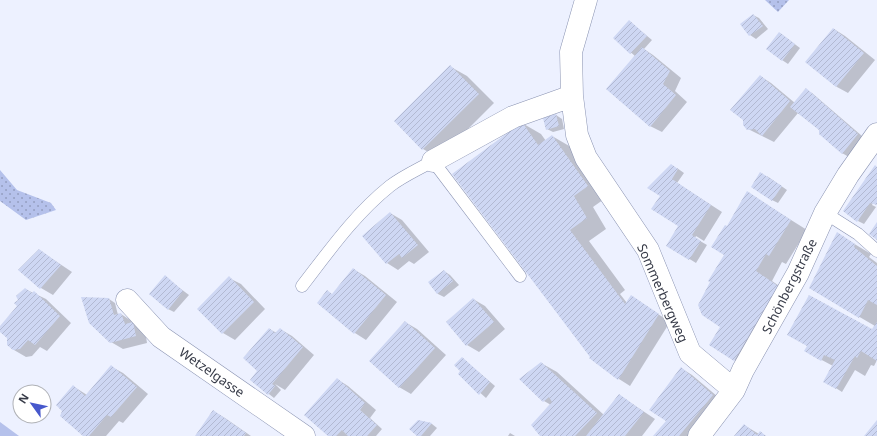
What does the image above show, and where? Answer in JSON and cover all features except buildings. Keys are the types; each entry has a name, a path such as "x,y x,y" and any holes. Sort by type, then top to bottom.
{"street":[{"name":"Sommerbergweg","path":"586,0 571,52 572,96 577,135 586,158 648,250 690,353 734,390"},
{"path":"433,161 513,117 572,96"},
{"name":"Schönbergstraße","path":"699,436 734,390 743,370 798,273 826,213 848,176 877,134"},
{"name":"Wetzelgasse","path":"127,300 161,337 304,436"}],"lane":[{"path":"302,286 336,241 362,212 391,185 433,161 520,276"},
{"path":"826,213 858,234 877,251"}],"shaded area":[{"path":"765,0 789,0 778,12"},
{"path":"0,170 17,190 51,203 56,210 26,220 0,201"},
{"path":"0,422 19,436 0,436"}]}
